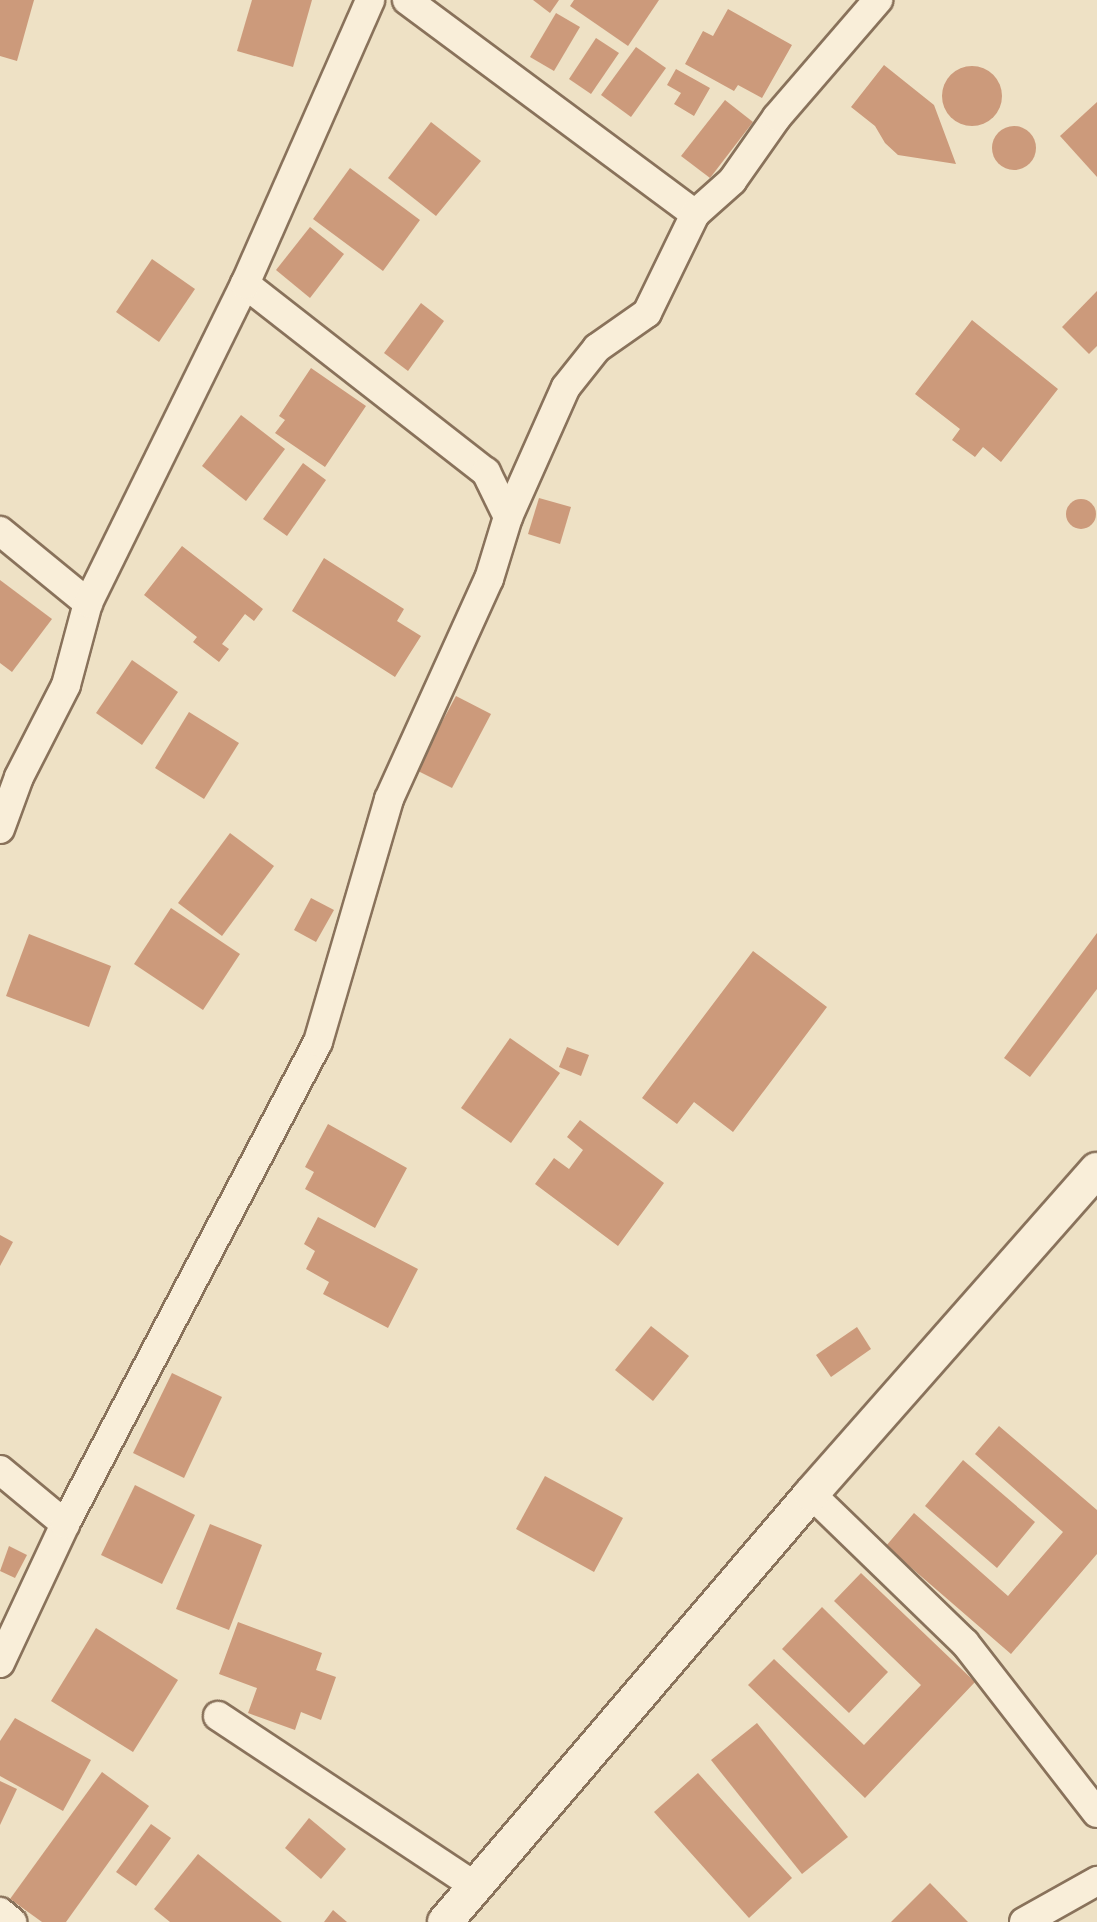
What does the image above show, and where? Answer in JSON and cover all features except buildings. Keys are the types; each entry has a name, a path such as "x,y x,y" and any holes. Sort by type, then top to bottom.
{"street":[{"path":"0,829 19,777 66,685 88,603 245,284 370,0"},
{"path":"407,0 695,214"},
{"path":"0,1663 65,1524 318,1042 389,799 489,579 508,517 566,387 597,348 647,313 695,214 732,181 777,117 878,0"},
{"path":"245,284 486,472 508,517"},
{"path":"0,531 88,603"},
{"path":"445,1922 811,1494 1097,1170"},
{"path":"0,1470 65,1524"},
{"path":"811,1494 965,1643 1097,1813"},
{"path":"218,1716 476,1887"},
{"path":"1024,1922 1096,1878"},
{"path":"0,1912 12,1922"}]}
